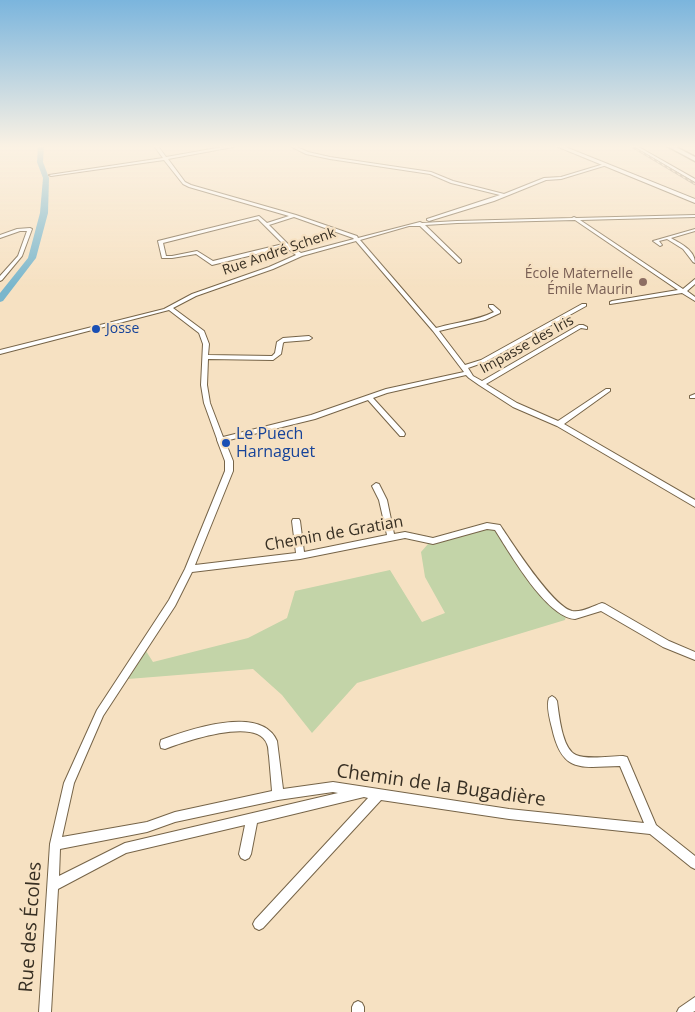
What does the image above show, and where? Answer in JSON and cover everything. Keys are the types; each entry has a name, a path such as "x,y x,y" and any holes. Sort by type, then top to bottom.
{"main road":[{"path":"676,193 695,201"}],"street":[{"path":"215,193 294,216 359,239 435,330 465,371 481,384 515,405 559,424 695,504"},
{"path":"498,193 505,195"},
{"path":"459,261 422,223 509,193"},
{"path":"267,224 294,216"},
{"name":"Rue André Schenk","path":"0,352 170,309 194,295 272,268 300,255 422,223 695,216"},
{"path":"286,245 217,262 209,262 197,252 172,258 162,255 160,242 255,217 261,218 286,245 300,255"},
{"path":"574,218 695,299"},
{"path":"0,237 30,229 20,256 0,279"},
{"path":"660,245 654,241 695,230"},
{"path":"668,238 689,252 695,261"},
{"path":"612,303 684,292 695,281"},
{"path":"220,440 313,417 386,391 465,371 569,310 584,305"},
{"path":"435,330 456,323 486,320 498,312 490,306"},
{"name":"Rue des Écoles","path":"45,1012 55,844 69,783 100,713 172,603 189,569 229,471 229,462 207,403 204,385 206,344 202,332 170,309"},
{"name":"Impasse des Iris","path":"481,384 581,326 585,328"},
{"path":"205,358 273,358 278,354 280,342 283,340 309,338"},
{"path":"559,424 608,390"},
{"path":"369,397 402,434"},
{"path":"376,486 383,500 391,537"},
{"path":"296,521 300,556"},
{"name":"Chemin de Gratian","path":"189,569 300,556 405,535 434,541 487,526 497,527 527,573 564,611 572,615 602,607 659,640 695,656"},
{"path":"552,700 565,753 574,760 623,761 652,829 695,863"},
{"path":"164,744 201,732 231,727 260,728 268,734 272,741 278,796"},
{"name":"Chemin de la Bugadière","path":"55,844 147,827 175,817 333,787 509,814 652,829"},
{"path":"52,886 125,848 363,792"},
{"path":"259,924 378,795"},
{"path":"245,854 252,819"},
{"path":"683,1012 695,1003"}],"green space":[{"path":"484,528 495,530 544,597 567,612 565,620 357,683 312,733 282,695 253,669 128,679 146,651 153,662 248,638 287,618 295,591 390,570 422,622 445,613 425,577 421,552 428,544"}],"waterway":[{"path":"0,299 32,258 44,213 45,193"}],"place":[{"name":"École Maternelle Émile Maurin","path":"643,282"},
{"name":"Josse","path":"96,329"},
{"name":"Le Puech Harnaguet","path":"226,443"}]}
